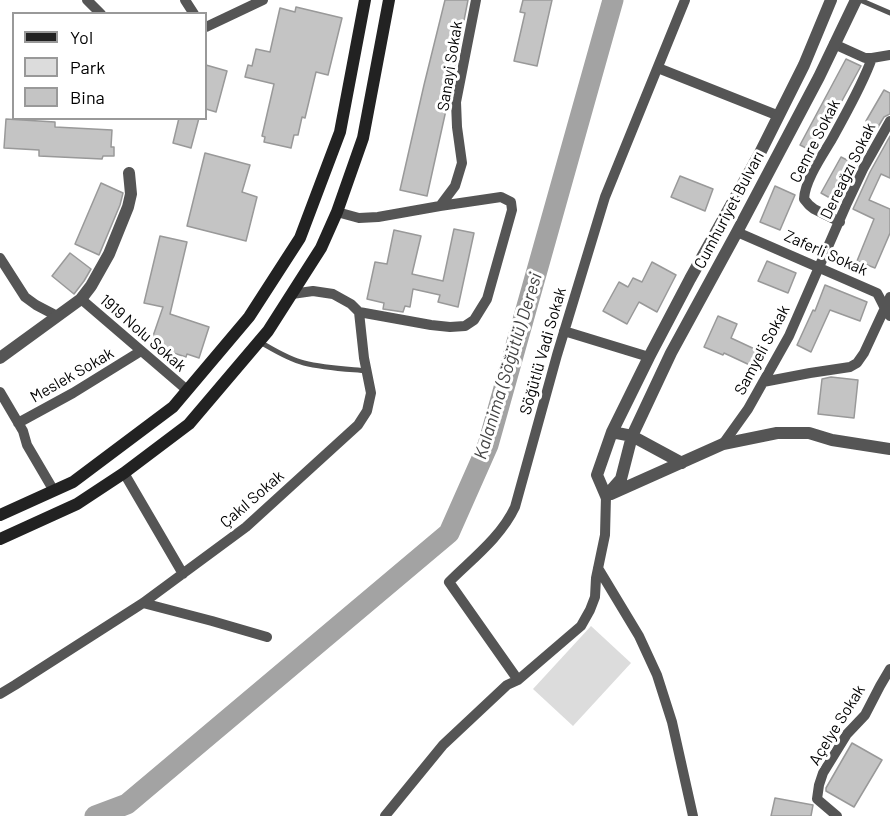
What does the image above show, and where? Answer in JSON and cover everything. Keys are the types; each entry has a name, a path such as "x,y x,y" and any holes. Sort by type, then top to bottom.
{"main road":[{"path":"0,515 73,482 173,407 249,316 300,237 340,132 365,0"},
{"path":"0,539 77,504 189,424 268,331 321,248 337,212 363,138 389,0"}],"street":[{"path":"87,0 99,12"},
{"path":"207,27 263,0"},
{"name":"Sanayi Sokak","path":"440,206 455,186 462,163 456,102 476,0"},
{"name":"Söğütlü Vadi Sokak","path":"518,680 449,582 496,537 512,514 609,184 685,0"},
{"name":"Cumhuriyet Bulvarı","path":"831,0 804,65 779,116 690,279 612,432 597,475 606,496 621,479 632,436 671,353 858,0"},
{"path":"834,44 865,57 890,55"},
{"name":"Cemre Sokak","path":"840,222 809,205 804,199 805,192 872,58"},
{"path":"658,68 779,116"},
{"name":"Dereağzı Sokak","path":"819,267 863,169 890,121"},
{"path":"0,358 81,299 91,286 109,254 128,207 131,194 129,173"},
{"path":"292,294 313,291 333,294 351,304 359,312 431,326 465,326 474,320 487,299 512,210 511,202 501,197 378,217 359,218 337,212"},
{"name":"Zaferli Sokak","path":"737,232 877,293 887,312"},
{"path":"0,258 25,297 57,316"},
{"name":"Samyeli Sokak","path":"723,444 748,409 789,336 819,267"},
{"path":"763,382 850,367 857,363 887,312 890,297"},
{"name":"1919 Nolu Sokak","path":"81,299 187,390"},
{"name":"Çakıl Sokak","path":"0,694 143,603 246,527 358,425 367,411 371,393 359,312"},
{"path":"564,331 649,357"},
{"name":"Meslek Sokak","path":"18,423 73,393 141,351"},
{"path":"0,392 23,431 27,445 54,490"},
{"path":"612,432 632,436 682,463"},
{"path":"385,816 443,745 507,685 518,680 581,626 595,597 596,578 605,535 606,496 723,444 777,433 809,433 832,440 890,449"},
{"path":"123,473 183,574"},
{"path":"598,568 639,636 657,675 672,722 693,816"},
{"path":"143,603 267,637"},
{"name":"Açelye Sokak","path":"837,816 817,799 819,785 847,734 865,715 890,669"}],"lane":[{"path":"858,0 890,13"},
{"path":"259,342 303,363 367,371"}],"green space":[{"path":"591,626 631,663 573,726 533,689"}],"building":[{"path":"445,0 468,0 427,196 400,190"},
{"path":"523,0 552,0 537,66 514,61 525,13 520,12"},
{"path":"296,7 342,18 328,75 316,72 305,118 302,117 298,135 294,135 291,148 264,142 265,137 262,136 274,84 245,77 248,65 252,66 256,49 270,52 280,8 295,12"},
{"path":"846,59 861,66 814,152 800,145"},
{"path":"207,65 227,71 216,112 207,109"},
{"path":"884,90 890,93 890,114 884,117 878,127 866,121"},
{"path":"6,119 55,122 55,127 112,130 111,147 114,147 114,156 103,156 102,159 39,156 39,150 4,148"},
{"path":"179,120 198,120 191,148 173,143"},
{"path":"890,136 890,178 881,174 869,200 890,209 890,233 875,268 857,261 874,219 853,209"},
{"path":"205,153 250,165 242,192 257,197 246,241 187,226"},
{"path":"841,157 857,165 839,203 821,193"},
{"path":"680,176 713,189 705,211 671,197"},
{"path":"101,183 123,193 99,255 75,244"},
{"path":"775,186 795,195 780,230 760,222"},
{"path":"454,229 474,233 458,307 438,302 440,295 413,289 410,307 405,306 403,312 383,309 384,303 367,299 375,262 387,264 394,230 421,236 412,274 443,281"},
{"path":"160,236 187,242 170,314 209,327 199,358 187,354 186,357 161,349 162,346 151,342 163,307 144,303"},
{"path":"70,253 91,269 74,294 52,276"},
{"path":"767,261 796,273 788,293 758,281"},
{"path":"652,262 676,275 657,312 639,302 627,324 603,311 619,282 628,287 633,278 642,282"},
{"path":"825,285 867,302 860,321 830,310 811,352 797,345 813,310 815,311"},
{"path":"718,316 737,324 731,338 761,352 754,367 724,353 723,355 704,347"},
{"path":"831,377 858,380 854,418 818,414 822,379"},
{"path":"852,743 882,760 854,807 826,791"},
{"path":"775,798 813,805 811,816 771,816"}],"waterway":[{"name":"Kalanima (Söğütlü) Deresi","path":"95,816 127,804 449,533 488,445 613,0"}]}
